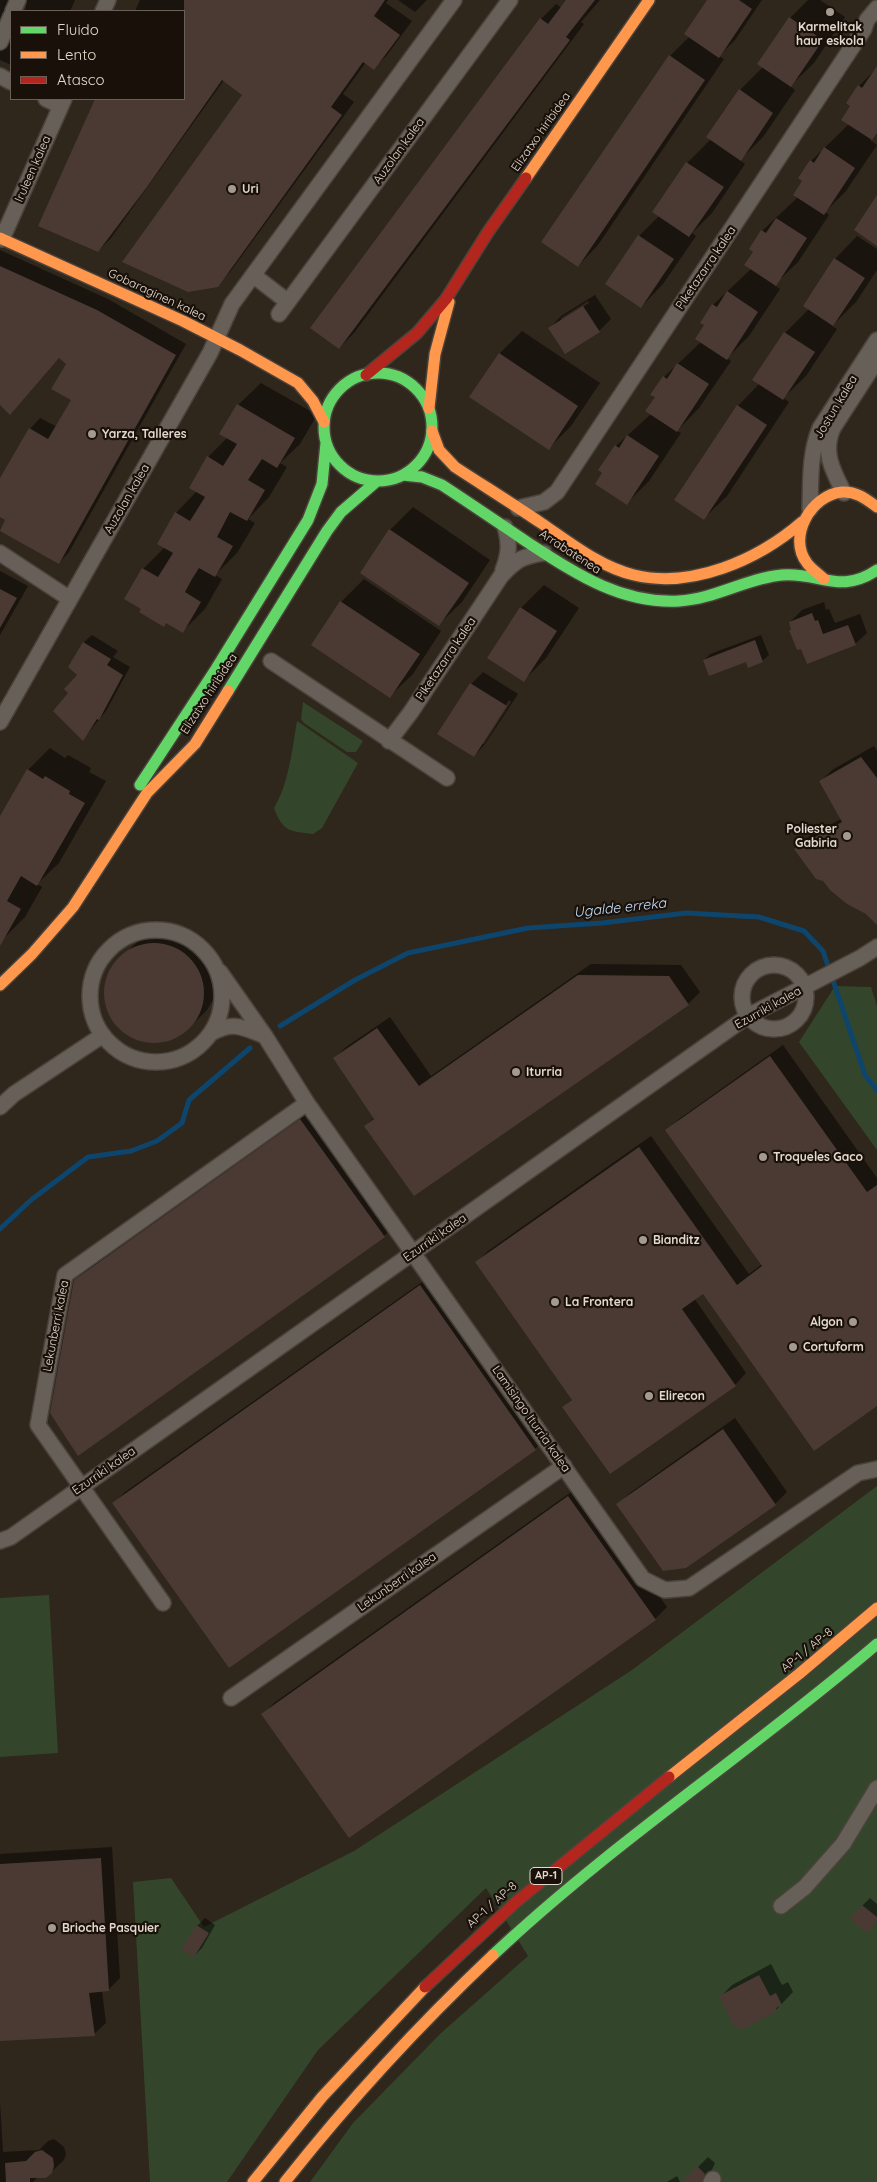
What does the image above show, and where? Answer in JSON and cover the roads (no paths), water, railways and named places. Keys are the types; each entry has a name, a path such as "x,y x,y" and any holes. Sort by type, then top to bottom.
{"main road":[{"name":"Elizatxo hiribidea","path":"366,375 417,333 458,281 488,232 649,0"},
{"name":"Gobaraginen kalea","path":"1,238 217,338 298,383 313,401 324,422"},
{"name":"Elizatxo hiribidea","path":"428,408 436,344 458,281"},
{"path":"383,373 399,377 420,393 428,408 432,431 426,452 412,469 390,480 364,479 351,474 340,466 326,443 324,422 331,401 344,385 366,375 383,373"},
{"name":"Gobaraginen kalea","path":"298,383 321,386 344,385"},
{"name":"Arrabatenea","path":"432,431 439,450 446,460 598,561 632,575 668,579 704,574 761,553 783,539 802,522"},
{"name":"Elizatxo hiribidea","path":"0,973 46,926 84,877 308,520 317,501 322,484 326,443"},
{"name":"Arrabatenea","path":"403,475 422,477 442,485 544,553 603,589 618,595 651,601 697,599 772,576 799,575 847,584 858,582 877,570"},
{"name":"Elizatxo hiribidea","path":"0,985 32,954 73,908 147,793 202,734 327,531 342,512 377,481"},
{"name":"Arrabatenea","path":"824,579 811,569 802,555 799,533 802,522 810,509 820,500 831,495 844,493 861,496 877,507"},
{"path":"861,496 877,497"},
{"name":"AP-1 / AP-8","path":"252,2182 314,2106 367,2047 407,2004 499,1916 582,1846 804,1671 877,1608"},
{"name":"AP-1","path":"285,2182 378,2072 425,2022 524,1928 591,1871 877,1644"}],"street":[{"name":"Auzolan kalea","path":"0,722 217,338 232,304 454,0"},
{"name":"Auzolan kalea","path":"279,314 510,0"},
{"name":"Piketazarra kalea","path":"518,508 534,506 544,502 557,492 864,29 867,20 877,8"},
{"path":"0,42 10,18"},
{"name":"Iruleen kalea","path":"1,238 62,102"},
{"path":"253,275 288,302"},
{"name":"Jostun kalea","path":"810,509 813,444 820,428 877,340"},
{"name":"Jostun kalea","path":"844,493 831,467 827,449 828,439 833,428 875,369"},
{"name":"Piketazarra kalea","path":"501,576 509,556 510,542 505,527"},
{"path":"0,553 70,599"},
{"name":"Piketazarra kalea","path":"389,740 411,712 501,576 516,560 528,555 544,553"},
{"path":"271,661 447,778"},
{"path":"145,930 168,930 190,938 212,960 219,970 222,1009 210,1033 198,1048 182,1057 159,1062 136,1060 108,1041 95,1022 90,992 95,969 112,946 132,934 145,930"},
{"name":"Ezurriki kalea","path":"0,1541 10,1537 748,1016 877,947"},
{"path":"777,966 790,970 797,975 806,995 805,1008 789,1026 780,1029 766,1028 755,1023 748,1016 742,1000 746,983 752,974 765,967 777,966"},
{"name":"Lamisingo Iturria kalea","path":"219,970 307,1103 643,1579 665,1590 689,1588 858,1473 877,1469"},
{"path":"210,1033 231,1025 243,1027 264,1036"},
{"path":"0,1107 14,1094 104,1035"},
{"name":"Lekunberri kalea","path":"163,1602 38,1425 65,1275 307,1103"},
{"name":"Lekunberri kalea","path":"231,1698 564,1466"},
{"path":"781,1906 805,1887 843,1844 877,1788"}],"waterway":[{"name":"Ugalde erreka","path":"280,1026 355,980 408,953 528,928 602,923 686,913 759,917 804,931 823,951 865,1075 877,1090"},
{"name":"Ugalde erreka","path":"0,1229 31,1200 88,1157 131,1151 157,1141 182,1123 189,1100 250,1048"}],"place":[{"name":"Karmelitak haur eskola","path":"830,12"},
{"name":"Uri","path":"232,189"},
{"name":"Yarza, Talleres","path":"92,434"},
{"name":"Poliester Gabiria","path":"847,836"},
{"name":"Iturria","path":"516,1072"},
{"name":"Troqueles Gaco","path":"763,1157"},
{"name":"Bianditz","path":"643,1240"},
{"name":"La Frontera","path":"555,1302"},
{"name":"Algon","path":"853,1322"},
{"name":"Cortuform","path":"793,1347"},
{"name":"Elirecon","path":"649,1396"},
{"name":"Brioche Pasquier","path":"52,1928"}]}
